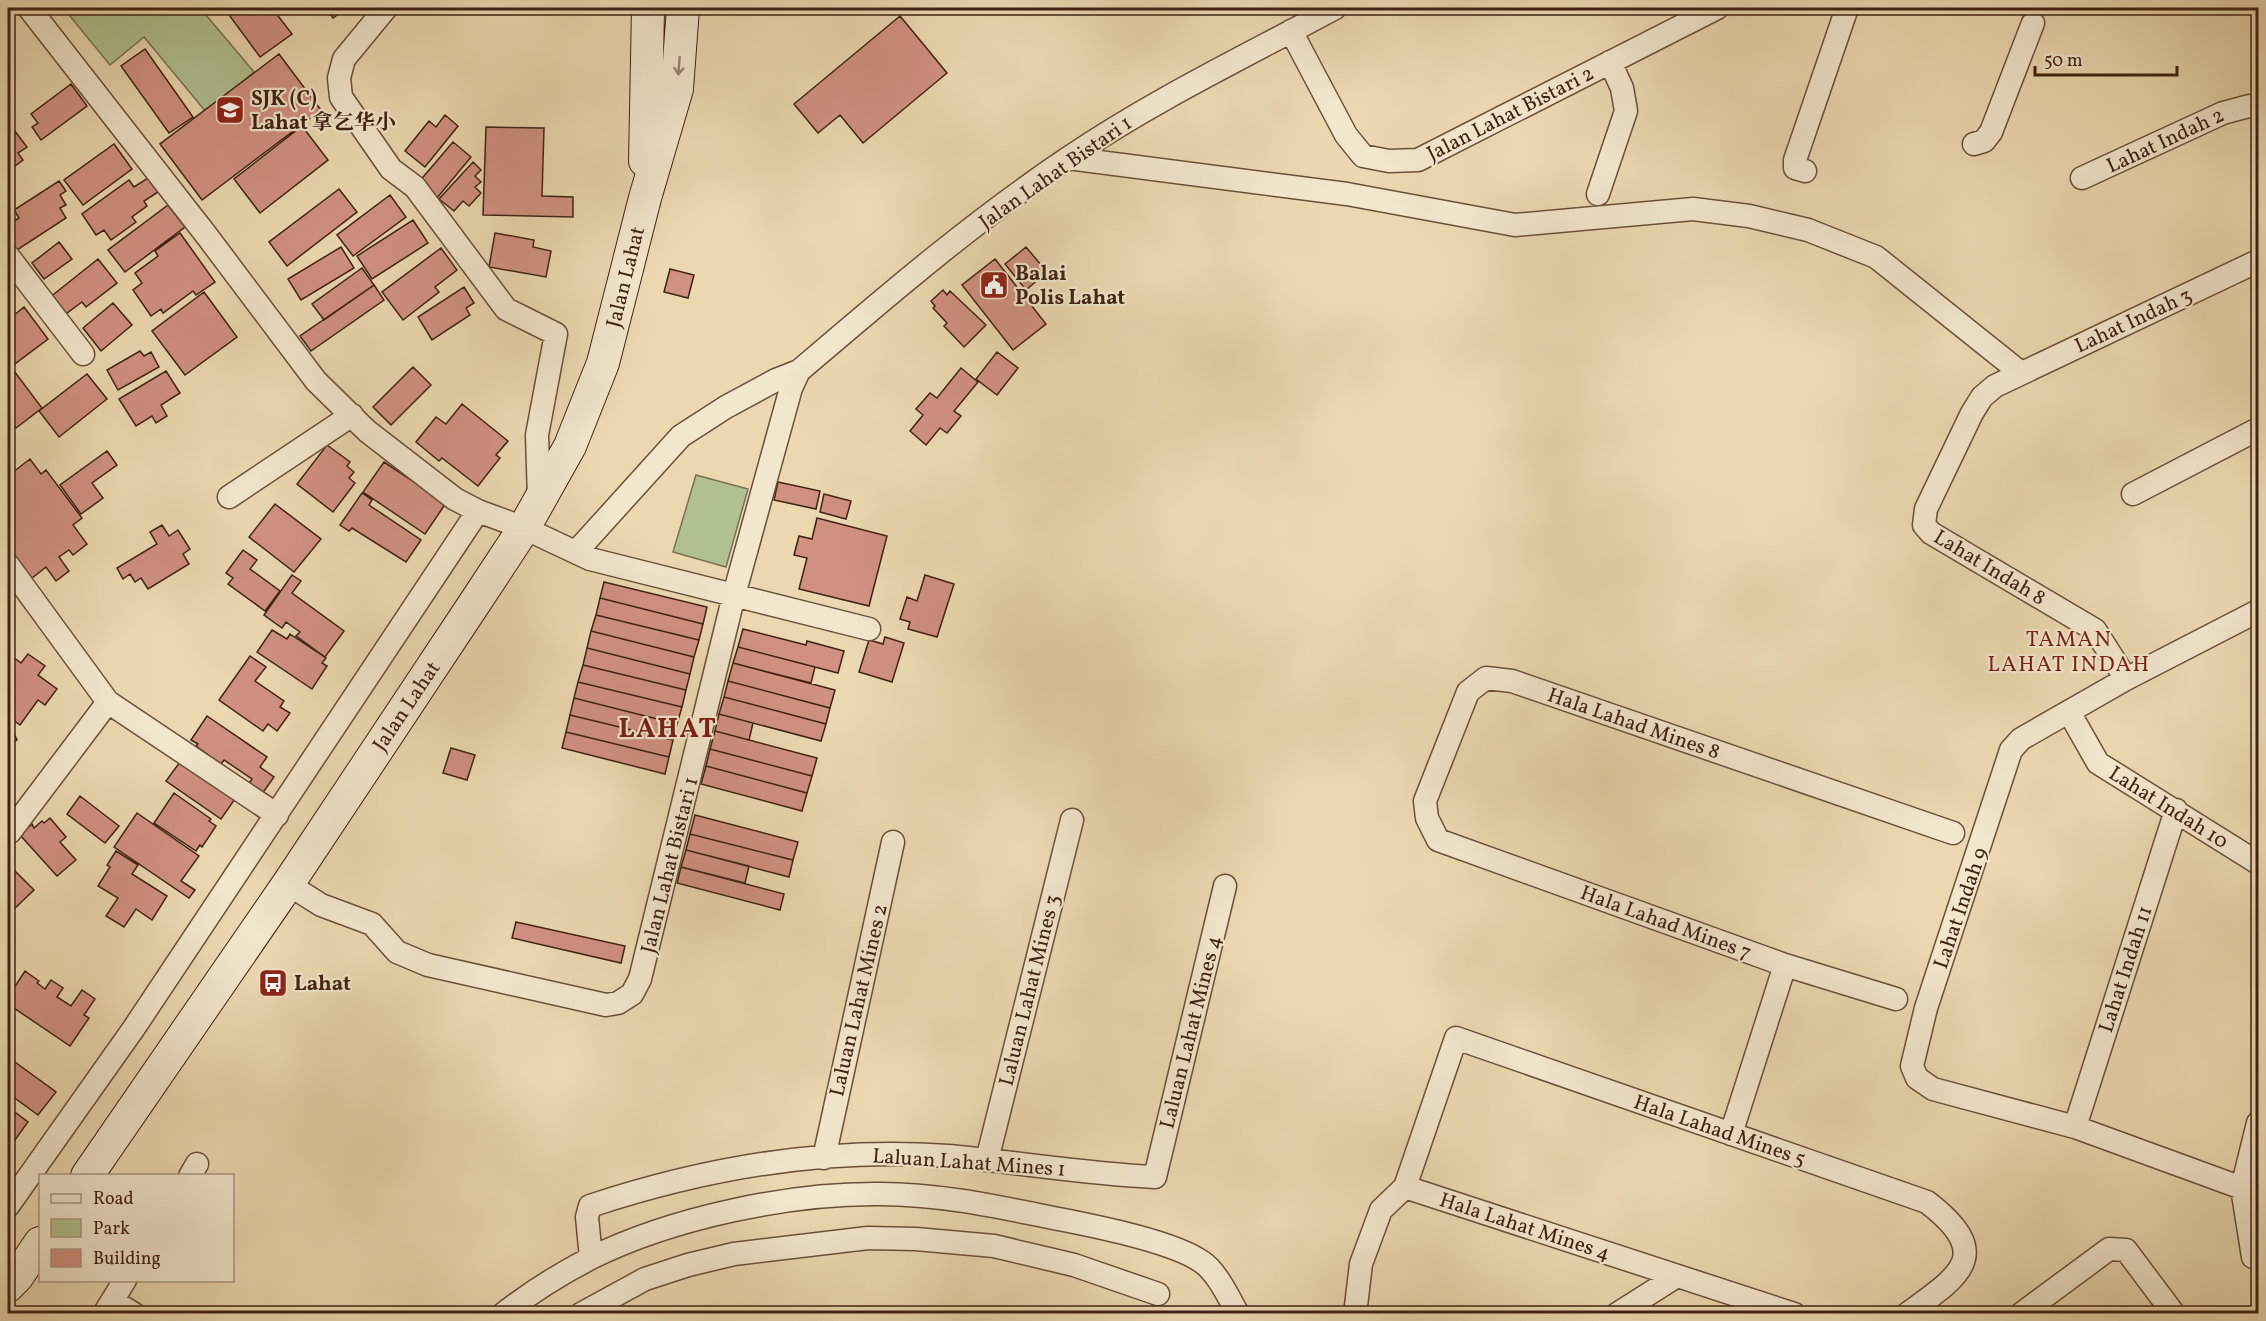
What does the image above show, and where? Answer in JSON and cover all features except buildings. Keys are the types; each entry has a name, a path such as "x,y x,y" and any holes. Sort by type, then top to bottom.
{"main road":[{"name":"Jalan Lahat","path":"645,198 645,91 650,8"},
{"name":"Jalan Lahat","path":"88,1174 288,884 525,528 570,446 603,363 645,198 677,89 683,8"},
{"path":"8,1309 12,1282 39,1244"}],"street":[{"path":"29,8 207,236 316,381 367,431 455,499 478,511 525,528 590,559 869,629"},
{"path":"386,8 344,59 339,78 341,97 391,169 415,187 506,309 556,334 537,435 540,501"},
{"name":"Jalan Lahat Bistari 1","path":"576,552 681,436 726,407 776,380 799,371 922,266 1068,158 1168,96 1335,8"},
{"name":"Jalan Lahat Bistari 2","path":"1291,31 1346,135 1364,156 1389,161 1418,160 1717,8"},
{"path":"1805,171 1795,168 1795,160 1847,8"},
{"path":"1974,144 1984,141 1990,132 2033,22"},
{"path":"1598,194 1626,111 1622,88 1610,62"},
{"name":"Lahat Indah 2","path":"2082,178 2223,113 2254,107"},
{"path":"1068,158 1347,194 1515,225 1693,210 1749,216 1808,230 1875,257 2014,376"},
{"path":"8,256 83,354"},
{"name":"Lahat Indah 3","path":"2014,376 2259,261"},
{"name":"Jalan Lahat Bistari 1","path":"288,884 321,905 372,924 397,952 428,965 606,1005 618,1004 632,994 640,979 734,595 791,388 799,371"},
{"name":"Lahat Indah 8","path":"2014,376 1995,386 1982,397 1972,413 1926,509 1924,525 1931,533 2095,630 2126,679"},
{"path":"229,497 352,415"},
{"path":"2133,494 2259,429"},
{"path":"8,1206 134,1028 478,511"},
{"path":"8,565 108,702 277,815"},
{"path":"2069,712 2126,679 2259,611"},
{"name":"Hala Lahad Mines 8","path":"1438,840 1427,818 1425,801 1467,692 1486,678 1512,681 1953,832"},
{"path":"10,832 108,702"},
{"name":"Lahat Indah 9","path":"2069,712 2021,739 2011,750 1926,1008 1912,1066 1917,1078 1933,1089 2075,1128"},
{"name":"Lahat Indah 10","path":"2069,712 2098,763 2259,863"},
{"name":"Lahat Indah 11","path":"2075,1128 2176,810"},
{"name":"Laluan Lahat Mines 3","path":"987,1160 1072,820"},
{"name":"Hala Lahad Mines 7","path":"1438,840 1785,965 1896,999"},
{"name":"Laluan Lahat Mines 2","path":"824,1158 893,842"},
{"name":"Laluan Lahat Mines 4","path":"1155,1177 1225,886"},
{"path":"1731,1134 1785,965"},
{"name":"Hala Lahad Mines 5","path":"1405,1187 1456,1038 1928,1202 1947,1217 1958,1232 1965,1262 1955,1276 1907,1314"},
{"path":"2253,1257 2242,1188 2259,1123"},
{"path":"2075,1128 2242,1188"},
{"name":"Laluan Lahat Mines 1","path":"591,1258 587,1217 590,1206 730,1168 860,1154 945,1156 1155,1177"},
{"path":"1355,1314 1361,1264 1381,1210 1405,1187"},
{"name":"Hala Lahat Mines 4","path":"1405,1187 1794,1314"},
{"path":"503,1314 531,1293 591,1258 654,1232 754,1205 880,1194 972,1201 1077,1222 1182,1251 1204,1263 1225,1290 1238,1314"},
{"path":"581,1314 645,1279 688,1265 734,1254 868,1238 916,1239 994,1246 1074,1265 1158,1293"},
{"path":"2021,1314 2109,1249 2126,1250 2174,1314"},
{"path":"1617,1314 1677,1276"},
{"path":"124,1282 108,1307 134,1314"}],"green space":[{"path":"67,8 200,8 254,72 206,112 144,37 110,65 65,10"},
{"path":"696,475 748,489 726,567 673,552"}],"place":[{"name":"SJK (C) Lahat 拿乞华小","path":"230,110"},
{"name":"Balai Polis Lahat","path":"994,285"},
{"name":"Lahat","path":"273,983"}],"district":[{"name":"TAMAN LAHAT INDAH","path":"2069,650"},
{"name":"LAHAT","path":"668,728"}]}
